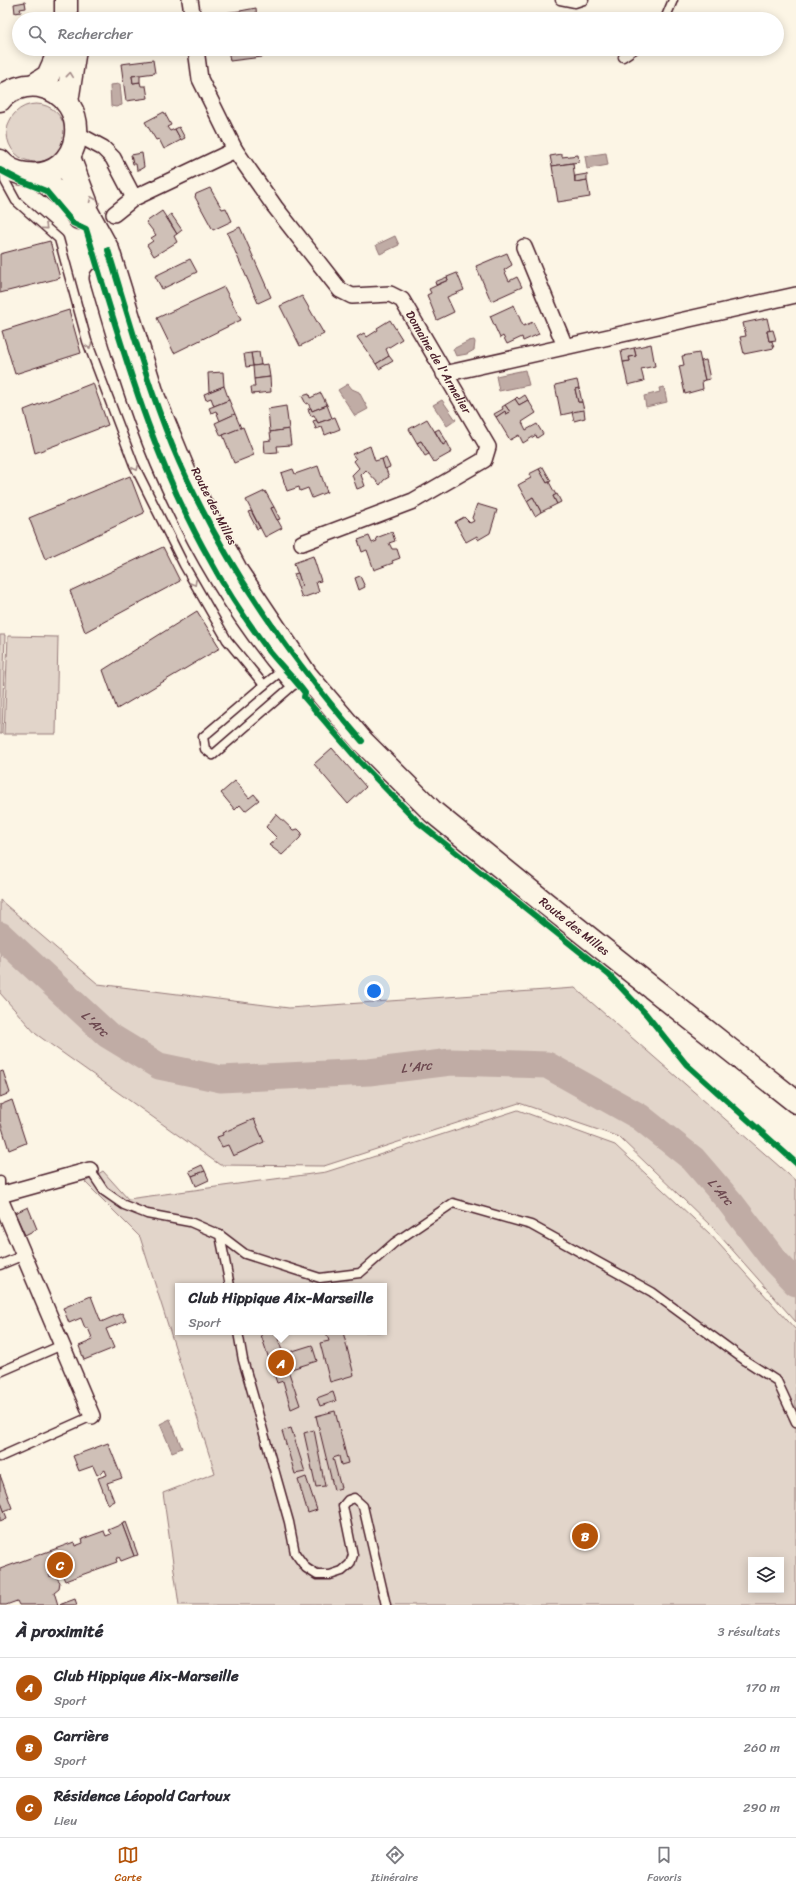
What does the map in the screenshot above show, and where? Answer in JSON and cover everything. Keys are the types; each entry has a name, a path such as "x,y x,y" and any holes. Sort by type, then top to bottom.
{"main road":[{"path":"66,0 66,12"},
{"path":"80,0 80,12"},
{"path":"0,100 17,88 34,85 48,76 57,56"},
{"path":"67,102 73,56"},
{"path":"34,85 52,90 67,102"},
{"name":"Route des Milles","path":"67,102 75,117 76,145 74,186 108,250 154,398 189,483 237,572 296,671"},
{"path":"2,163 19,173 34,175 53,170 76,145"},
{"name":"Route des Milles","path":"34,175 55,189 72,207 86,229 140,404 168,475 210,561 249,624 433,812 551,908 796,1102"}],"street":[{"path":"190,0 191,12"},
{"name":"Domaine de l'Armelier","path":"197,56 200,79 235,150 275,207 340,290 352,296 390,294 402,300 488,447 484,460 413,502 302,543"},
{"path":"76,145 103,148 114,158 134,198"},
{"path":"114,214 134,198 235,150"},
{"path":"524,247 565,346"},
{"path":"444,374 796,295"},
{"path":"0,1195 90,1170"},
{"path":"0,1199 92,1416"}],"lane":[{"path":"560,0 575,3 584,0"},
{"path":"668,12 673,0"},
{"path":"2,163 5,181 16,201 59,239 87,341 134,465 184,565 227,640 264,685"},
{"path":"296,671 214,755 205,749 203,737 264,685 296,671"},
{"path":"90,1170 104,1191 124,1205 147,1214 190,1222 220,1235 245,1254 320,1278 360,1273 394,1243 453,1203 531,1224 652,1292 746,1361 777,1381 796,1422"},
{"path":"0,1181 0,1189"},
{"path":"220,1235 229,1283"},
{"path":"0,1265 24,1255"},
{"path":"239,1335 243,1360 289,1522 295,1552 306,1568 317,1575 330,1575 342,1571 350,1564 353,1555 343,1506 348,1500 354,1498 363,1506 386,1605"},
{"path":"0,1372 62,1345"},
{"path":"0,1457 92,1416"}],"shaded area":[{"path":"120,84 122,105 116,107 111,106 110,85"},
{"path":"36,104 47,106 60,117 63,122 65,133 63,144 52,157 47,160 36,162 25,160 12,149 9,144 7,133 9,122 20,109 25,106"},
{"path":"606,153 608,165 587,169 585,156"},
{"path":"395,236 399,245 380,254 376,245"},
{"path":"474,340 474,350 467,354 456,356 453,349"},
{"path":"525,370 529,385 499,391 496,376"},
{"path":"348,384 352,389 359,392 368,409 355,416 338,390"},
{"path":"664,387 667,402 646,407 644,396 660,392 659,388"},
{"path":"442,400 456,420 447,426 433,405"},
{"path":"0,635 5,635 2,734 0,734"},
{"path":"8,636 58,637 56,734 4,734"},
{"path":"0,900 98,984 289,1008 575,988 796,1181 796,1322 713,1228 619,1137 519,1103 324,1166 220,1165 36,1034 0,993"},
{"path":"518,1110 615,1145 710,1234 796,1330 796,1605 179,1605 163,1493 215,1473 140,1237 85,1182 103,1171 128,1199 326,1172"},
{"path":"170,1419 182,1448 172,1452 160,1424"}],"building":[{"path":"25,2 26,8 20,9 21,12 15,12 14,4"},
{"path":"256,8 256,12 240,12"},
{"path":"229,56 262,56 262,57 230,61"},
{"path":"153,60 155,73 132,76 133,83 140,82 141,86 146,86 148,98 126,101 121,64"},
{"path":"140,75 140,82 133,83 132,76"},
{"path":"164,112 171,125 167,127 170,131 175,129 181,140 164,149 159,139 156,140 145,122"},
{"path":"179,127 185,138 181,140 175,129"},
{"path":"142,153 144,167 137,170 136,164 133,164 131,155"},
{"path":"562,154 562,157 578,155 579,162 552,166 550,156"},
{"path":"573,163 575,182 587,180 590,197 558,202 552,166"},
{"path":"587,174 587,180 575,182 575,176"},
{"path":"210,188 222,209 226,208 232,221 213,230 195,197 196,194"},
{"path":"162,211 177,234 174,236 177,242 154,256 147,245 153,241 151,238 156,235 146,222"},
{"path":"171,214 182,230 177,234 167,217"},
{"path":"240,227 271,297 258,303 227,233"},
{"path":"50,241 60,278 0,293 0,254"},
{"path":"507,253 512,265 504,270 509,281 517,277 522,287 491,301 476,266"},
{"path":"190,259 197,272 162,289 155,276"},
{"path":"457,273 464,290 447,297 454,312 437,320 427,295 431,293 429,289 448,280 447,277"},
{"path":"447,277 448,280 436,285 435,282"},
{"path":"224,287 241,320 174,353 157,318"},
{"path":"302,296 324,334 300,346 280,306"},
{"path":"514,305 523,326 533,322 539,334 523,341 522,337 507,344 503,336 500,338 490,316"},
{"path":"69,310 81,353 15,374 2,331"},
{"path":"767,318 770,331 767,331 769,341 772,341 774,348 744,354 740,337 746,336 743,323"},
{"path":"390,320 402,339 386,349 389,356 376,364 357,337 364,333 367,337 378,330 377,328"},
{"path":"773,330 776,340 769,341 767,331"},
{"path":"651,344 655,366 641,369 644,381 628,385 623,362 630,361 629,357 636,356 634,348"},
{"path":"634,348 636,356 629,357 630,361 623,362 621,351"},
{"path":"259,352 261,365 253,366 251,353"},
{"path":"251,353 253,366 246,367 244,354"},
{"path":"699,353 705,380 702,381 703,389 685,394 679,366 684,365 682,356"},
{"path":"389,356 393,361 379,369 376,364"},
{"path":"706,360 710,379 705,380 701,361"},
{"path":"268,364 270,377 254,379 253,366"},
{"path":"223,372 224,386 209,392 208,373"},
{"path":"270,377 271,392 252,394 251,387 255,387 254,379"},
{"path":"577,380 579,388 575,389 578,402 582,402 584,410 561,415 555,385"},
{"path":"93,383 108,425 35,453 24,410"},
{"path":"224,386 229,400 214,406 211,398 206,400 204,394"},
{"path":"579,388 582,402 578,402 575,389"},
{"path":"321,393 327,405 312,411 302,396 309,394 310,398"},
{"path":"525,395 528,400 519,405 515,399 517,397 519,399"},
{"path":"515,399 519,405 528,400 536,413 522,422 526,430 537,424 543,434 537,438 536,435 523,443 519,435 510,440 496,417 505,411 506,414 510,412 505,405"},
{"path":"229,400 235,414 220,421 216,411 211,413 209,408"},
{"path":"327,405 332,418 318,423 314,415 311,416 308,409 311,408 312,411"},
{"path":"505,405 510,412 506,414 505,411 496,417 494,414 503,409 502,407"},
{"path":"286,406 289,429 270,432 268,409"},
{"path":"584,410 585,418 574,421 572,412"},
{"path":"235,414 241,428 221,436 215,423"},
{"path":"335,417 340,429 325,435 322,427 316,429 313,421 316,420 318,423"},
{"path":"427,419 443,445 447,442 452,452 434,462 421,441 417,443 409,429"},
{"path":"243,427 254,455 234,463 223,435"},
{"path":"289,429 291,445 277,446 278,452 265,453 264,441 271,440 270,432"},
{"path":"439,429 447,442 443,445 435,431"},
{"path":"421,441 429,454 425,456 417,443"},
{"path":"370,446 375,461 382,459 389,477 380,485 366,470 361,475 365,486 357,489 352,475 359,468 354,461 356,459 352,454"},
{"path":"386,458 390,467 385,469 382,459"},
{"path":"318,466 327,492 312,498 308,488 300,491 299,487 287,491 281,473 293,469 295,474"},
{"path":"543,467 551,481 547,483 539,469"},
{"path":"539,469 547,483 549,482 556,495 553,496 557,504 541,512 533,497 527,501 518,485 531,478 529,474"},
{"path":"130,476 144,513 45,559 29,518"},
{"path":"265,491 274,507 271,508 282,528 265,537 246,500"},
{"path":"557,494 561,502 557,504 553,496"},
{"path":"533,497 541,512 535,516 527,501"},
{"path":"477,504 497,510 490,533 478,540 477,536 466,542 455,522 464,517 470,523 474,521 472,518"},
{"path":"274,507 280,519 277,520 271,508"},
{"path":"251,511 260,528 257,529 248,512"},
{"path":"392,532 395,541 389,543 392,549 397,549 400,558 392,561 393,563 374,570 367,550 362,552 358,540 369,536 372,543 377,541 376,538"},
{"path":"163,547 180,581 85,632 70,591"},
{"path":"313,556 321,581 316,582 319,592 302,598 298,587 302,586 294,563"},
{"path":"298,573 302,586 298,587 294,574"},
{"path":"360,576 365,587 359,590 355,578"},
{"path":"197,611 220,648 117,709 103,670"},
{"path":"332,748 366,787 348,804 314,764"},
{"path":"235,781 249,798 254,794 259,800 245,811 240,805 235,810 221,793"},
{"path":"276,814 293,830 298,829 302,833 300,838 282,855 269,845 277,838 266,827"},
{"path":"3,1071 10,1093 0,1097 0,1072"},
{"path":"12,1100 26,1143 9,1150 0,1121 0,1105"},
{"path":"254,1119 264,1142 233,1156 228,1145 222,1147 217,1137 223,1135 222,1133"},
{"path":"202,1165 205,1171 192,1176 189,1171"},
{"path":"205,1171 209,1180 196,1186 192,1176"},
{"path":"28,1207 37,1229 25,1235 15,1213"},
{"path":"91,1296 101,1322 122,1313 126,1321 106,1329 114,1348 84,1360 79,1346 93,1340 88,1328 85,1328 81,1318 69,1323 63,1308"},
{"path":"261,1335 277,1335 283,1354 312,1345 317,1361 288,1370 300,1405 291,1409 283,1381 277,1383"},
{"path":"327,1335 344,1335 354,1375 330,1382 320,1343 329,1341"},
{"path":"333,1392 336,1401 320,1406 317,1398"},
{"path":"335,1411 348,1463 341,1465 339,1456 333,1458 341,1488 334,1490 316,1416"},
{"path":"291,1428 305,1472 295,1474 282,1431"},
{"path":"314,1430 325,1486 316,1487 304,1433"},
{"path":"108,1443 122,1478 107,1483 114,1501 108,1504 98,1478 107,1475 105,1470 97,1475 93,1466 79,1471 73,1456"},
{"path":"0,1475 12,1508 4,1511 0,1500"},
{"path":"306,1477 317,1510 308,1513 298,1480"},
{"path":"0,1500 7,1518 0,1521"},
{"path":"126,1522 138,1555 134,1556 122,1524"},
{"path":"122,1524 134,1556 121,1561 119,1557 116,1559 117,1562 65,1581 59,1568 52,1571 49,1576 56,1577 60,1582 59,1588 54,1592 58,1605 19,1605 17,1601 6,1605 0,1605 0,1569 74,1542 75,1546 83,1543 82,1539 104,1531 106,1536 111,1534 108,1530"},
{"path":"75,1599 77,1605 59,1605"}],"waterway":[{"name":"L'Arc","path":"0,935 108,1035 159,1066 221,1079 369,1072 451,1062 547,1065 640,1117 693,1159 730,1202 775,1261 796,1283"}],"cycle path":[{"path":"0,170 21,181 46,191 73,223 86,229 139,398 154,440 189,521 236,605 275,659 305,693 304,697 359,761 419,823 609,975 646,1014 686,1064 796,1163"},
{"path":"108,250 154,397 172,445 210,525 255,600 280,637 306,673 362,741"}],"place":[{"name":"Club Hippique Aix-Marseille","path":"281,1363"},
{"name":"Carrière","path":"585,1536"},
{"name":"Résidence Léopold Cartoux","path":"60,1565"}]}
